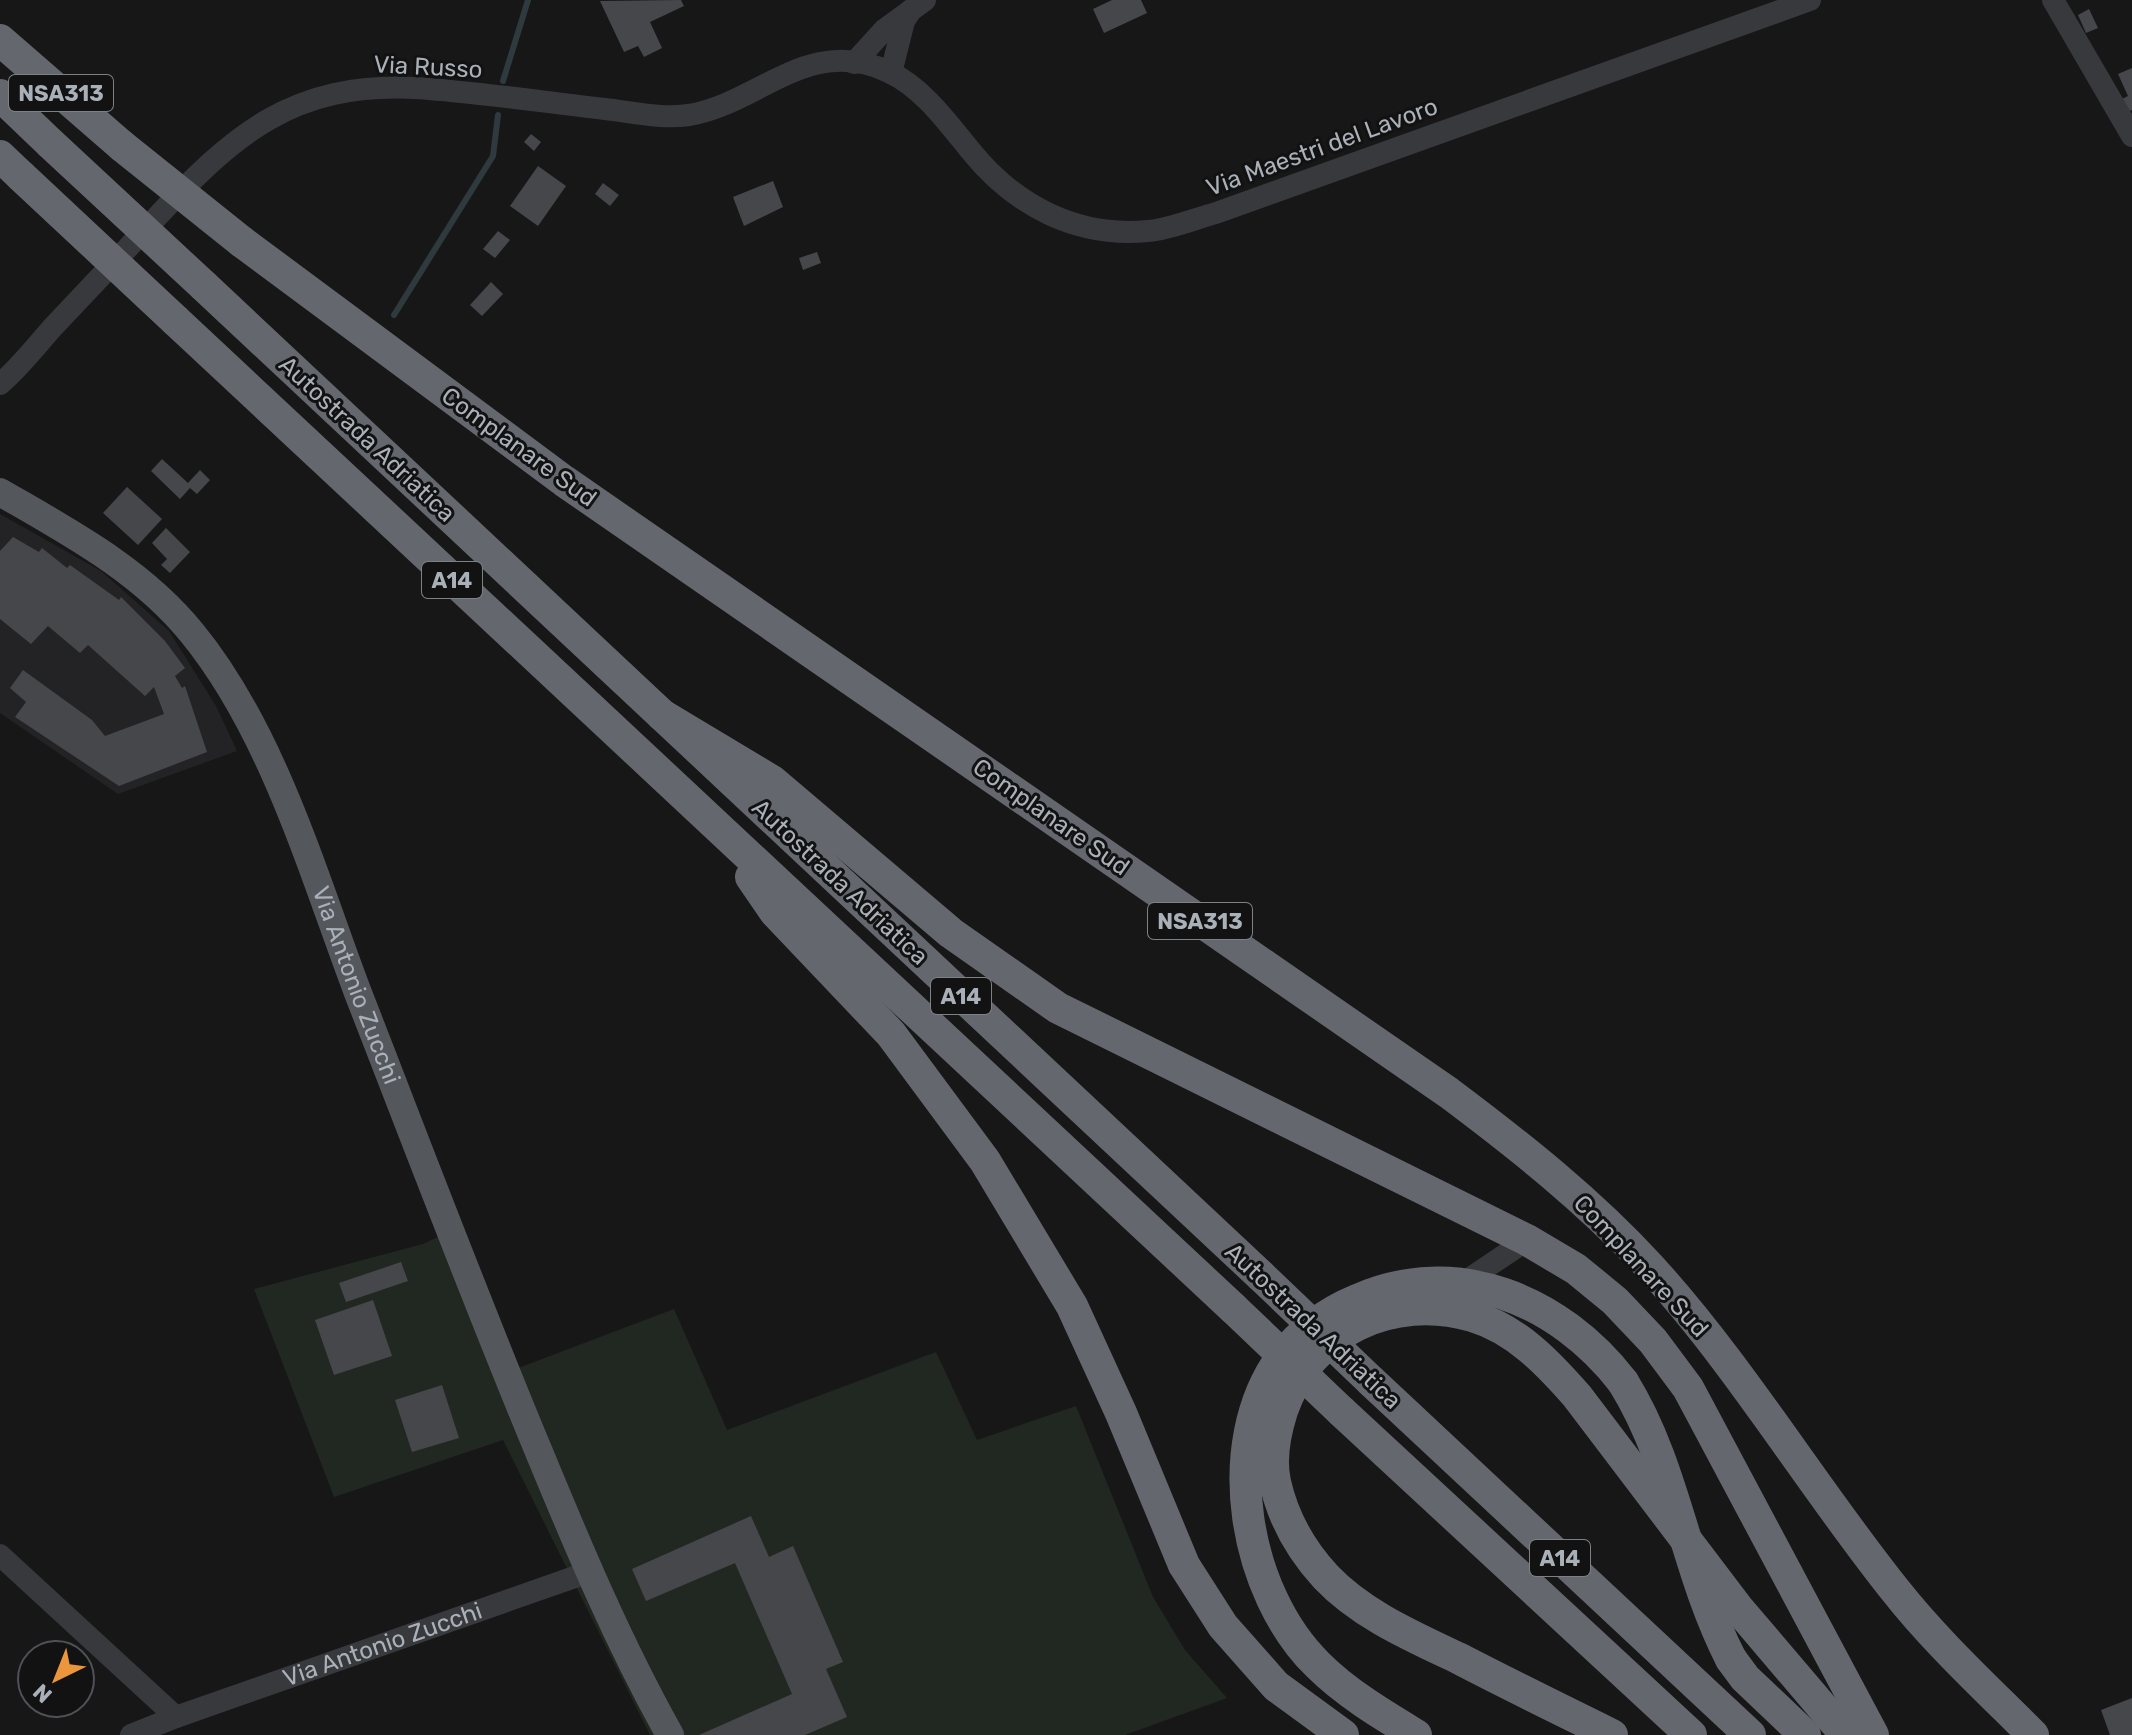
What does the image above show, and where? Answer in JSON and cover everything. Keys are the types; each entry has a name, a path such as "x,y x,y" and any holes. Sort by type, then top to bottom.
{"highway":[{"name":"Complanare Sud","path":"0,40 122,146 242,242 564,481 1410,1066 1517,1144 1593,1207 1651,1269 1732,1369 1897,1593 2033,1735"},
{"name":"Autostrada Adriatica","path":"0,95 1750,1735"},
{"name":"Autostrada Adriatica","path":"11,166 1691,1735"},
{"path":"662,715 772,781 951,933 1058,1008 1527,1240 1576,1269 1615,1301 1653,1341 1688,1388 1873,1735"},
{"path":"730,839 775,912 891,1034 985,1161 1072,1306 1121,1413 1184,1565 1223,1626 1276,1686 1343,1735"},
{"path":"1416,1735 1335,1682 1295,1638 1262,1578 1250,1529 1249,1448 1269,1378 1291,1346 1335,1310 1377,1291 1422,1282 1463,1283 1508,1294 1563,1324 1607,1362 1638,1407 1660,1458 1715,1624 1731,1659 1745,1678 1805,1735"},
{"path":"1612,1735 1401,1631 1347,1597 1309,1556 1283,1508 1275,1480 1273,1450 1278,1423 1295,1381 1326,1343 1369,1318 1420,1308 1474,1317 1540,1355 1577,1396 1789,1672 1846,1735"}],"main road":[{"name":"Via Antonio Zucchi","path":"0,492 132,574 192,633 229,684 278,785 498,1356 589,1572 641,1683 670,1735"}],"street":[{"name":"Via Maestri del Lavoro","path":"891,73 939,113 994,180 1018,199 1080,225 1113,232 1151,231 1216,213 1810,0"},
{"path":"2053,0 2132,136"},
{"path":"891,73 904,21 919,4"},
{"path":"854,63 884,30 919,4"},
{"name":"Via Russo","path":"2,385 195,176 236,138 301,104 353,91 414,88 668,116 690,115 714,108 797,69 815,64 854,63 891,73"},
{"path":"1463,1283 1527,1240"},
{"path":"0,1555 176,1717"},
{"name":"Via Antonio Zucchi","path":"131,1735 589,1572"}],"shaded area":[{"path":"0,514 101,571 169,631 216,706 237,751 118,794 0,713"},
{"path":"453,1230 513,1370 674,1309 727,1430 936,1352 977,1440 1076,1406 1153,1597 1185,1650 1227,1698 1125,1735 650,1735 503,1440 334,1497 254,1289 423,1244"}],"building":[{"path":"681,0 684,6 650,22 662,48 644,57 638,46 624,52 600,1"},
{"path":"1112,0 1141,0 1147,13 1104,33 1093,9"},
{"path":"2089,9 2098,28 2086,33 2078,15"},
{"path":"2132,68 2132,110 2128,112 2122,99 2128,96 2118,74"},
{"path":"531,134 541,142 534,151 524,142"},
{"path":"538,166 566,186 538,226 510,206"},
{"path":"773,181 783,207 744,226 733,197"},
{"path":"603,183 619,195 610,206 595,194"},
{"path":"498,231 510,240 495,258 483,249"},
{"path":"817,252 821,263 803,270 799,258"},
{"path":"491,282 503,294 482,316 470,305"},
{"path":"162,459 188,483 200,470 210,480 197,494 190,488 180,499 151,471"},
{"path":"127,487 162,519 138,545 103,513"},
{"path":"166,528 190,552 170,573 161,565 167,559 152,543"},
{"path":"13,537 39,552 42,548 67,568 70,565 119,600 121,597 165,641 185,668 175,676 182,688 185,686 207,752 119,786 15,717 26,702 10,688 23,670 92,720 105,736 164,714 154,687 145,696 88,645 80,653 48,626 31,644 0,619 0,551"},
{"path":"401,1262 408,1281 346,1302 339,1283"},
{"path":"373,1300 392,1356 334,1375 315,1320"},
{"path":"442,1385 459,1438 412,1452 395,1400"},
{"path":"751,1516 769,1557 793,1546 843,1662 826,1669 847,1717 805,1735 699,1735 792,1694 735,1563 646,1601 632,1569"},
{"path":"2132,1698 2132,1735 2110,1735 2101,1710"}],"waterway":[{"path":"503,81 528,0"},
{"path":"394,315 493,156 498,115"}]}
